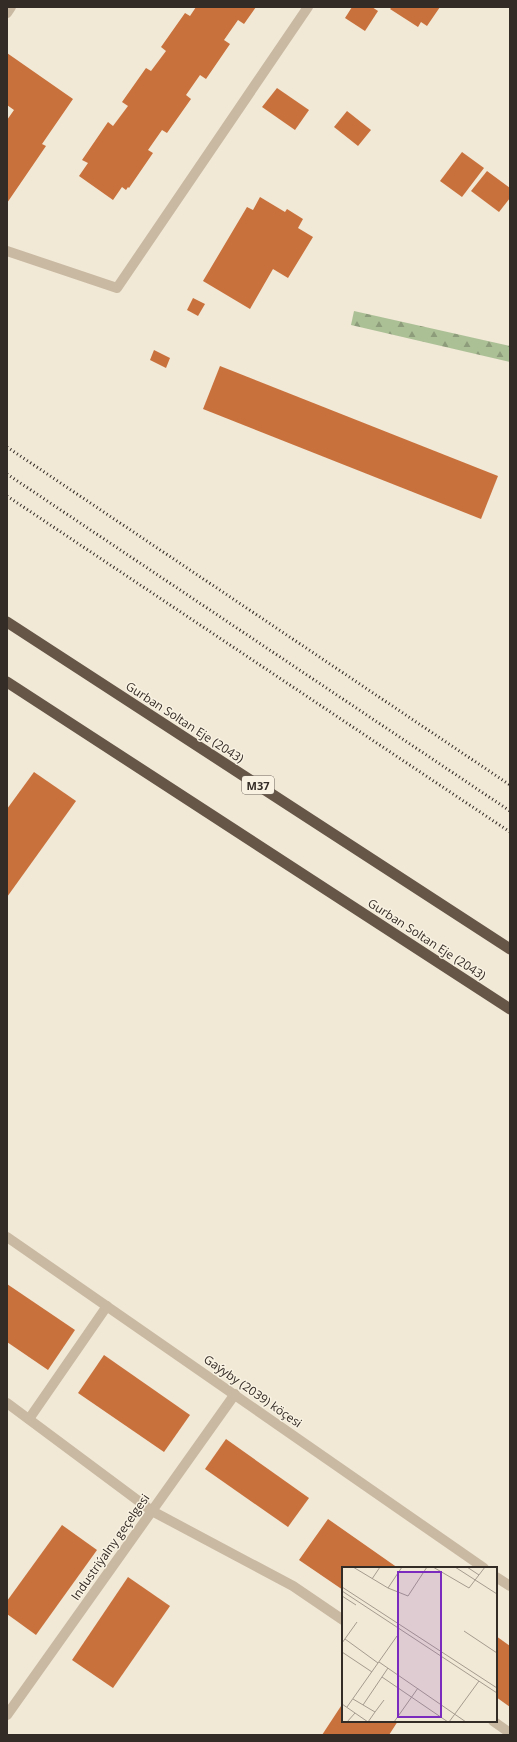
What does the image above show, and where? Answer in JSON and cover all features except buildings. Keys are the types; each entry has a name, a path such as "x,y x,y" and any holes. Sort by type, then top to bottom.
{"highway":[{"name":"Gurban Soltan Eje (2043)","path":"7,622 510,949"},
{"name":"Gurban Soltan Eje (2043)","path":"7,682 510,1009"}],"street":[{"path":"7,13 11,7"},
{"path":"7,251 117,288 308,7"},
{"name":"Gaýyby (2039) köçesi","path":"7,1237 483,1567"},
{"path":"29,1419 107,1306"},
{"name":"Industriýalny geçelgesi","path":"7,1715 235,1394"},
{"path":"7,1403 152,1510 293,1586 342,1619"},
{"path":"497,1578 510,1586"},
{"path":"494,1722 508,1733"}],"green space":[{"path":"354,311 510,346 510,362 351,325"}],"railway":[{"path":"7,447 510,785"},
{"path":"7,474 510,811"},
{"path":"7,496 510,832"}]}
